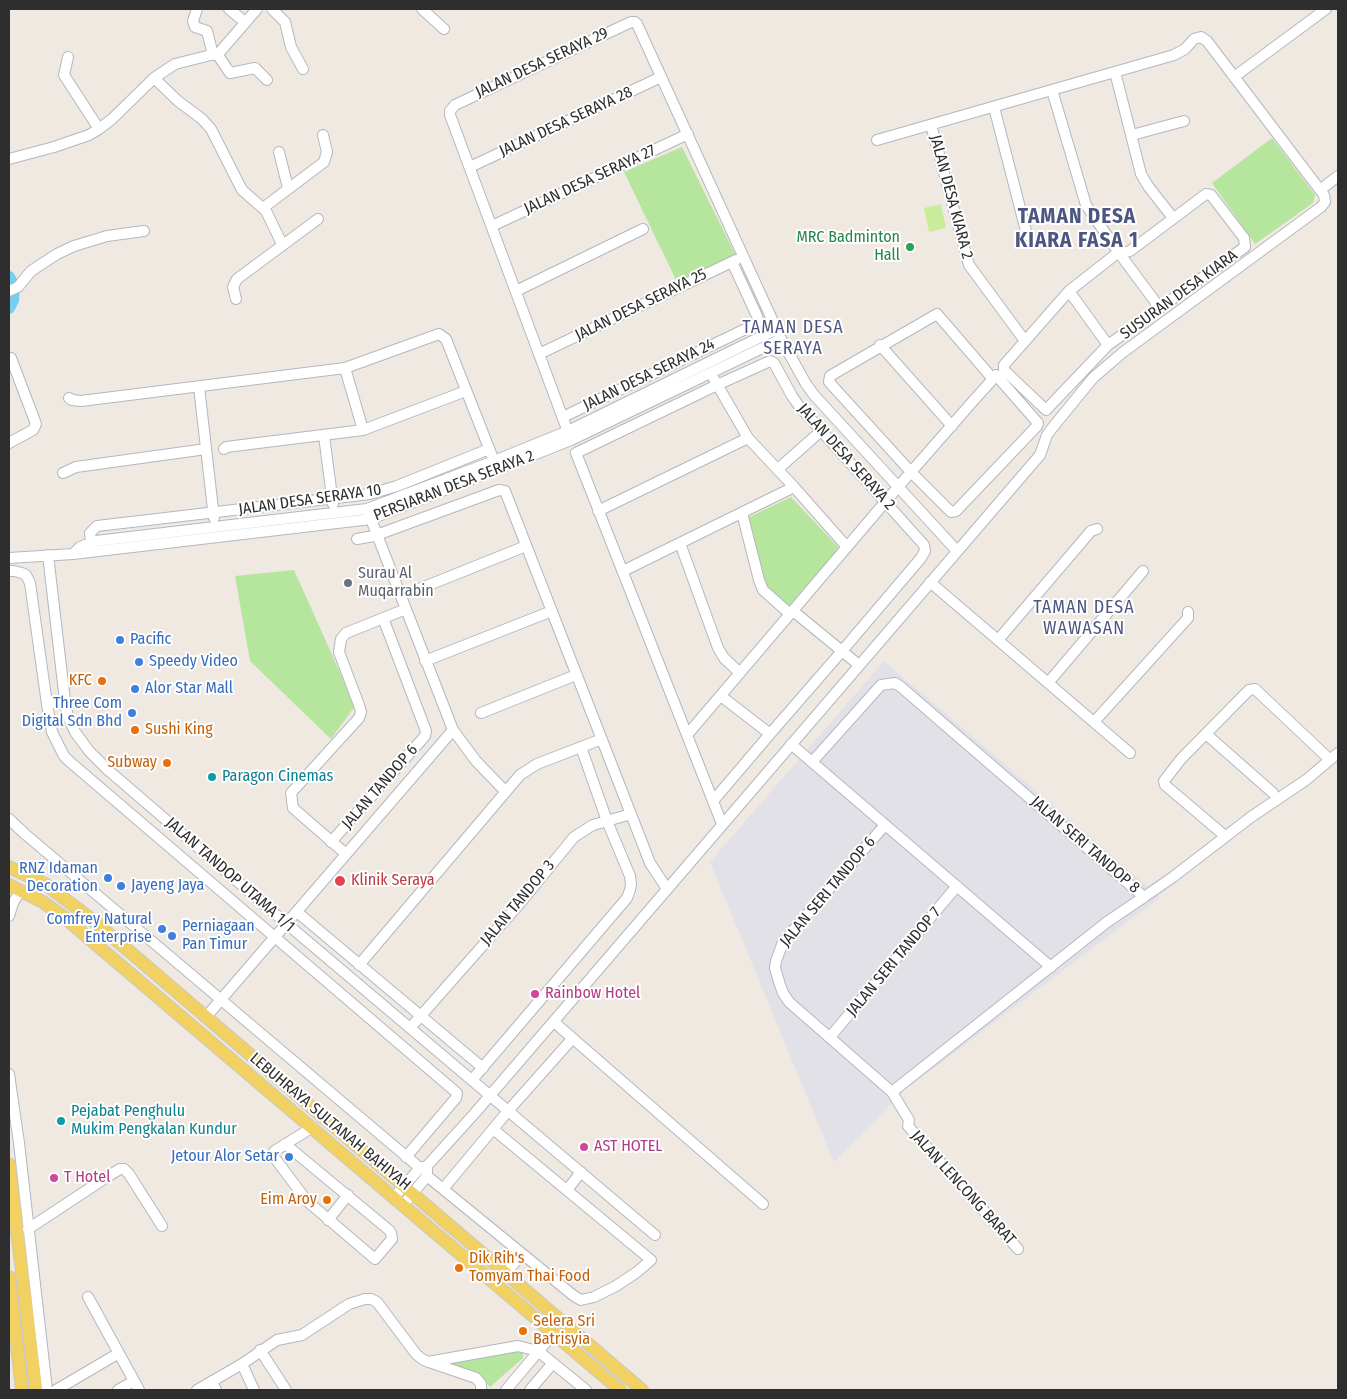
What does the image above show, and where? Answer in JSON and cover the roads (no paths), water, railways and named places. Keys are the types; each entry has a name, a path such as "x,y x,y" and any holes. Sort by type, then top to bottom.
{"main road":[{"name":"LEBUHRAYA SULTANAH BAHIYAH","path":"9,867 28,875 58,893 95,922 391,1174 418,1181 506,1273 642,1390"},
{"name":"LEBUHRAYA SULTANAH BAHIYAH","path":"9,885 43,902 65,918 620,1390"},
{"path":"9,1164 36,1390"},
{"path":"9,1277 14,1357 22,1390"}],"street":[{"path":"196,9 193,21 195,27 207,31 215,54 230,73 238,73 255,68 267,80"},
{"path":"229,9 245,22"},
{"path":"9,159 63,144 99,130 154,78 175,64 215,54 257,9"},
{"path":"272,9 285,22 291,47 303,69"},
{"path":"422,9 444,29"},
{"path":"1234,77 1326,9"},
{"name":"JALAN DESA SERAYA 29","path":"470,167 450,116 450,111 454,104 631,22 637,24 662,77"},
{"path":"399,1201 1040,455 1047,435 1093,378 1122,353 1321,207 1325,199 1207,41 1200,37 1174,55 877,140"},
{"path":"68,56 64,75 99,130"},
{"path":"1025,341 1069,291 1119,253 1130,250 1173,218 1144,181 1115,72"},
{"path":"662,77 781,339 814,395 957,551"},
{"name":"JALAN DESA SERAYA 28","path":"470,167 662,77"},
{"path":"154,78 178,101 206,123 215,136 242,190 264,208 270,216 282,244"},
{"path":"1052,90 1086,205 1160,308"},
{"path":"994,107 1027,235"},
{"path":"1132,135 1184,121"},
{"name":"JALAN DESA KIARA 2","path":"931,125 968,265 1025,341"},
{"name":"JALAN DESA SERAYA 27","path":"492,226 688,134"},
{"path":"264,208 324,162 327,152 323,135"},
{"path":"279,152 288,188"},
{"path":"470,167 569,435"},
{"path":"1320,190 1338,176"},
{"name":"SUSURAN DESA KIARA","path":"1025,341 1004,365 1004,370 1046,410 1108,345 1244,248 1244,238 1209,194 1206,194 1173,218"},
{"path":"236,299 234,282 282,244 318,219"},
{"path":"516,292 643,229"},
{"path":"13,289 31,271 57,254 74,246 107,236 144,231"},
{"name":"JALAN DESA SERAYA 25","path":"539,354 744,256"},
{"name":"JALAN DESA SERAYA 24","path":"563,417 756,324 758,316 732,262"},
{"path":"1069,291 1108,345"},
{"path":"687,735 898,487 912,472 996,375 1036,420 1037,426 951,512 912,472 828,380 830,376 934,314 939,314 992,379"},
{"name":"PERSIARAN DESA SERAYA 2","path":"77,551 334,512 367,509 569,435 777,329"},
{"path":"69,398 81,401 345,368 439,334 446,339 494,462"},
{"name":"PERSIARAN DESA SERAYA 2","path":"77,551 90,542 371,519 711,374 781,339"},
{"path":"880,346 952,426"},
{"path":"9,443 33,430 36,424 11,358"},
{"name":"JALAN DESA SERAYA 2","path":"717,385 770,361 774,363 792,396 821,431 924,545 925,551 921,558 842,652"},
{"path":"345,368 364,430"},
{"path":"711,374 748,438 847,547"},
{"path":"717,385 576,454 722,824"},
{"path":"199,387 216,531"},
{"path":"224,449 226,447 364,430 466,391"},
{"path":"778,469 821,431"},
{"path":"324,436 334,512"},
{"path":"598,510 748,438"},
{"path":"63,473 70,469 84,466 206,449"},
{"name":"JALAN DESA SERAYA 10","path":"90,542 90,534 97,526 332,499 384,490 489,449"},
{"path":"622,571 794,487"},
{"path":"357,539 377,536 502,490 505,491 630,814 650,863 667,889"},
{"path":"367,509 453,730 476,761 506,792"},
{"path":"742,512 759,580 764,590 859,665"},
{"path":"998,640 1091,531 1097,529"},
{"path":"680,543 718,648 724,658 740,673"},
{"path":"414,590 526,546"},
{"path":"77,551 11,558 11,571 26,575 30,583 52,732 64,756 457,1093 456,1098 406,1157"},
{"name":"JALAN TANDOP UTAMA 1/1","path":"48,555 64,701 68,717 76,732 97,759 287,924 411,1027 654,1235"},
{"path":"1048,682 1143,571"},
{"path":"930,582 1130,753"},
{"path":"346,854 294,808 291,793 359,718 361,712 339,652 341,639 346,633 406,609"},
{"path":"425,661 552,611"},
{"path":"1094,722 1188,618 1188,612"},
{"name":"JALAN TANDOP 6","path":"331,842 425,736 426,727 383,618"},
{"path":"713,801 842,652"},
{"path":"481,713 576,675"},
{"name":"JALAN SERI TANDOP 8","path":"812,762 881,685 894,683 901,687 1144,897 1107,922 892,1092"},
{"path":"1225,836 1165,785 1164,781 1182,759 1249,690 1255,689 1326,756"},
{"path":"721,696 770,734"},
{"path":"47,704 64,701"},
{"path":"206,1017 453,730"},
{"path":"1206,734 1273,793"},
{"path":"425,736 438,747"},
{"path":"359,965 520,775 528,769 602,739"},
{"path":"791,744 1051,967"},
{"path":"472,1080 627,898 631,884 630,876 607,821 581,747"},
{"path":"1144,897 1182,871 1225,836 1306,780 1338,753"},
{"name":"JALAN TANDOP 3","path":"411,1027 521,902 574,837 593,825 630,814"},
{"path":"9,818 25,834 406,1157 418,1181 443,1189 574,1296 581,1300 594,1298 616,1286 651,1260 493,1129"},
{"name":"JALAN SERI TANDOP 6","path":"885,824 793,929 784,942 775,968 783,994 789,1002 892,1092"},
{"name":"JALAN SERI TANDOP 7","path":"830,1037 957,886"},
{"path":"9,916 13,903 21,890"},
{"path":"297,912 483,1068"},
{"path":"554,1022 763,1204"},
{"path":"443,1189 572,1038"},
{"path":"9,1074 47,1390"},
{"name":"JALAN LENCONG BARAT","path":"892,1092 909,1120 908,1126 1018,1250"},
{"path":"286,1144 389,1230 392,1239 375,1259 307,1201 274,1157 274,1151 313,1127"},
{"path":"28,1229 120,1169 124,1169 129,1174 162,1226"},
{"path":"567,1190 581,1172"},
{"path":"328,1220 348,1196"},
{"path":"506,1273 522,1254"},
{"path":"88,1298 137,1386 118,1390"},
{"path":"197,1390 214,1386 260,1350 280,1338 302,1335 349,1304 358,1300 371,1299 377,1302 416,1354 428,1362 476,1378 481,1384 481,1390"},
{"path":"506,1390 553,1334"},
{"path":"428,1362 518,1346 538,1351 586,1390"},
{"path":"260,1350 286,1390"},
{"path":"56,1390 119,1353"},
{"path":"530,1390 553,1363"},
{"path":"242,1364 254,1390"}],"waterway":[{"path":"9,277 14,286 13,300 9,308"}],"place":[{"name":"MRC Badminton Hall","path":"910,247"},
{"name":"Surau Al Muqarrabin","path":"348,583"},
{"name":"Pacific","path":"120,640"},
{"name":"Speedy Video","path":"139,662"},
{"name":"KFC","path":"102,681"},
{"name":"Alor Star Mall","path":"135,689"},
{"name":"Three Com Digital Sdn Bhd","path":"132,713"},
{"name":"Sushi King","path":"135,730"},
{"name":"Subway","path":"167,763"},
{"name":"Paragon Cinemas","path":"212,777"},
{"name":"RNZ Idaman Decoration","path":"108,878"},
{"name":"Klinik Seraya","path":"340,881"},
{"name":"Jayeng Jaya","path":"121,886"},
{"name":"Comfrey Natural Enterprise","path":"162,929"},
{"name":"Perniagaan Pan Timur","path":"172,936"},
{"name":"Rainbow Hotel","path":"535,994"},
{"name":"Pejabat Penghulu Mukim Pengkalan Kundur","path":"61,1121"},
{"name":"AST HOTEL","path":"584,1147"},
{"name":"Jetour Alor Setar","path":"289,1157"},
{"name":"T Hotel","path":"54,1178"},
{"name":"Eim Aroy","path":"327,1200"},
{"name":"Dik Rih's Tomyam Thai Food","path":"459,1268"},
{"name":"Selera Sri Batrisyia","path":"523,1331"}],"district":[{"name":"TAMAN DESA KIARA FASA 1","path":"1077,229"},
{"name":"TAMAN DESA SERAYA","path":"793,338"},
{"name":"TAMAN DESA WAWASAN","path":"1084,618"}]}
